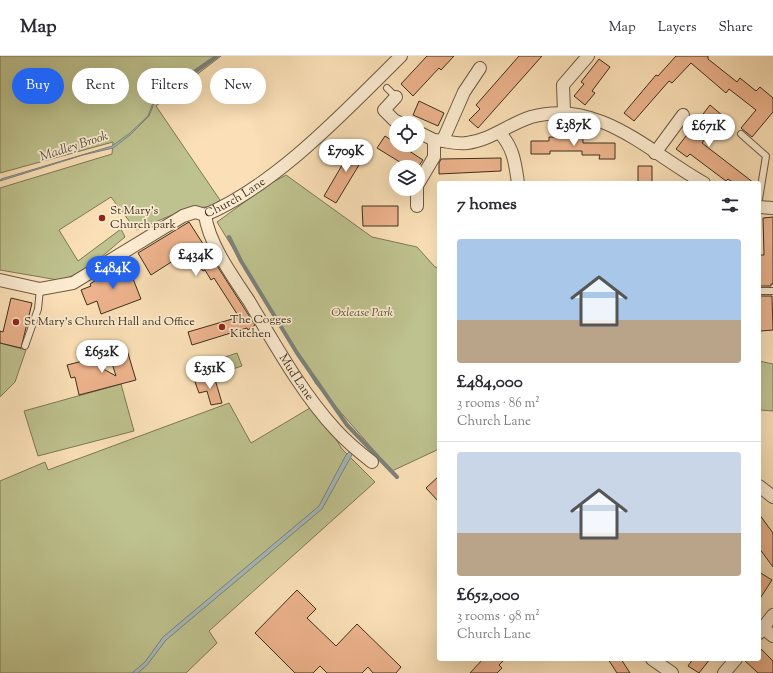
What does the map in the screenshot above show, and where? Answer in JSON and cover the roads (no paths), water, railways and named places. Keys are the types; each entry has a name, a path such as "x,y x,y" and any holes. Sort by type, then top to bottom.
{"street":[{"name":"Church Lane","path":"0,280 40,289 72,282 183,216 196,212 205,215 243,196 312,142 401,56"},
{"path":"564,112 563,85 588,56"},
{"path":"425,172 434,157 438,140 464,92 480,68"},
{"path":"390,116 384,110 396,97"},
{"path":"425,135 455,144 467,143 486,139 532,117 564,112 602,121 620,129 697,181"},
{"path":"655,152 684,116"},
{"path":"500,133 509,143 513,151 518,181"},
{"path":"417,196 417,206"},
{"path":"761,207 773,208"},
{"name":"Mud Lane","path":"205,215 207,229 232,275 310,397 335,430 358,452 372,462"},
{"path":"761,488 773,497"},
{"path":"773,615 761,630 773,636"},
{"path":"655,661 672,673"},
{"path":"724,673 734,661"}],"lane":[{"path":"387,88 396,97"},
{"path":"741,134 766,156 761,187"},
{"path":"25,346 38,309 40,289"},
{"path":"761,292 773,291"}],"waterway":[{"name":"Madley Brook","path":"200,68 217,56"},
{"path":"229,237 241,261 297,353 347,425 397,477"}],"place":[{"name":"St Mary's Church park","path":"102,218"},
{"name":"St Mary's Church Hall and Office","path":"16,322"},
{"name":"The Cogges Kitchen","path":"222,327"}],"park label":[{"name":"Oxlease Park","path":"362,313"}]}
